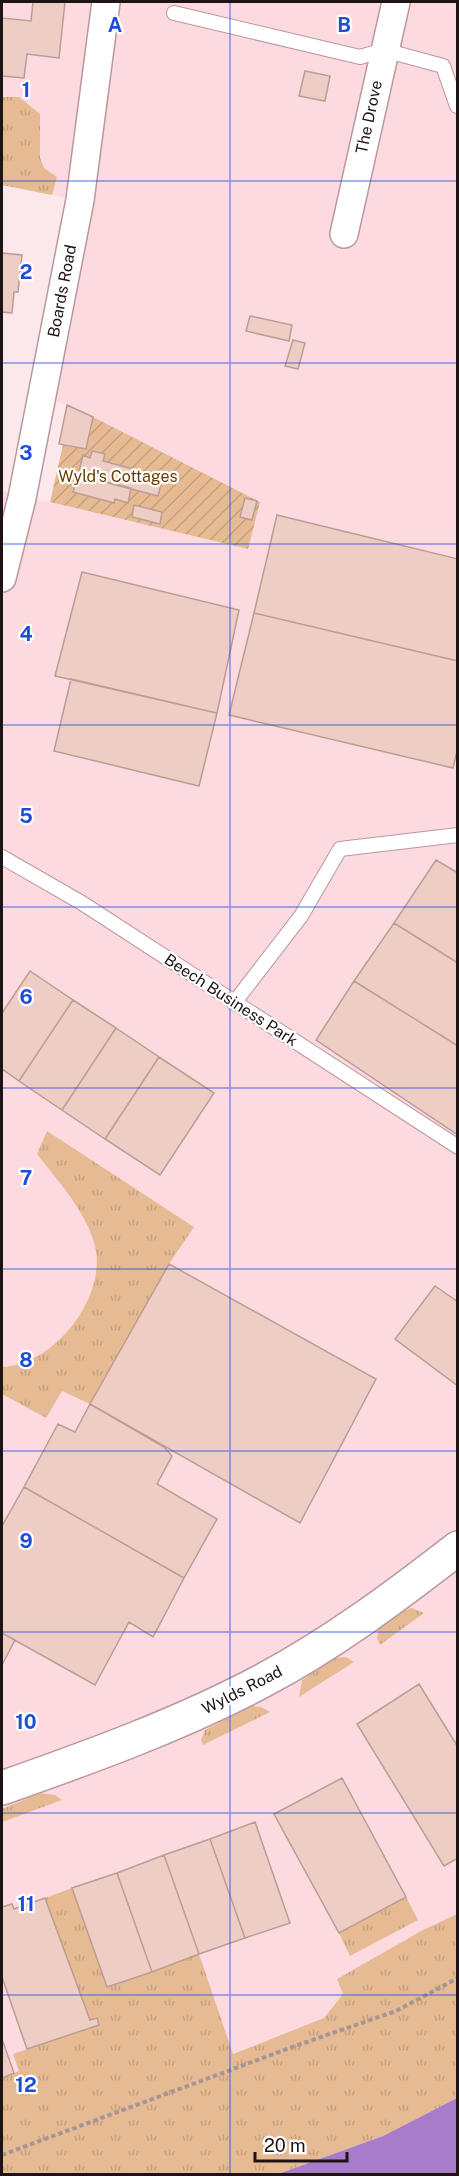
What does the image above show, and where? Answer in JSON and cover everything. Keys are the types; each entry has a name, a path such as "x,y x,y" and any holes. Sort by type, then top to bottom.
{"street":[{"name":"Boards Road","path":"2,578 22,498 80,200 105,2"},
{"name":"The Drove","path":"344,234 396,2"},
{"name":"Wylds Road","path":"2,1788 164,1728 263,1681 350,1628 458,1548"}],"lane":[{"path":"174,13 360,57 384,50 443,66 457,106"},
{"path":"234,1003 301,916 340,849 458,836"},
{"name":"Beech Business Park","path":"2,857 82,903 458,1147"}],"path":[{"path":"2,2155 284,2050 396,2011 458,1978"}],"shaded area":[{"path":"2,2 458,2 457,1957 324,2018 232,2054 2,2135 2,491 22,498 50,502 247,549 260,502 67,405 40,397 79,200 2,185"},
{"path":"457,2098 457,2174 278,2174 383,2136"}],"green space":[{"path":"2,97 19,97 40,114 40,158 44,168 57,177 52,195 2,185"},
{"name":"Wyld's Cottages","path":"93,417 260,502 248,549 50,502 63,445 86,449"},
{"path":"47,1131 194,1227 169,1264 90,1404 62,1391 46,1418 2,1394 2,1367 21,1363 39,1355 56,1343 83,1309 92,1290 96,1270 96,1251 87,1225 63,1187 37,1154"},
{"path":"412,1608 424,1613 380,1645 377,1638 379,1628 402,1611"},
{"path":"346,1657 354,1662 299,1697 302,1680 335,1658"},
{"path":"252,1706 261,1707 270,1712 203,1745 201,1740 205,1730"},
{"path":"40,1793 55,1795 62,1800 2,1822 2,1809"},
{"path":"72,1888 107,1987 199,1954 233,2054 324,2018 343,1994 337,1979 423,1930 457,1914 457,2098 383,2136 278,2174 2,2174 2,2078 19,2071 13,2054 99,2025 97,2018 90,2020 45,1898"},
{"path":"406,1897 418,1920 350,1956 339,1933"}],"building":[{"path":"33,2 65,2 59,58 27,54 24,78 2,76 2,18 31,21"},
{"path":"305,71 330,76 325,101 299,96"},
{"path":"2,253 22,255 18,292 14,292 12,313 2,312"},
{"path":"250,316 292,325 289,341 246,331"},
{"path":"293,340 305,343 298,369 285,366"},
{"path":"67,405 93,417 86,449 59,444"},
{"path":"92,451 105,454 103,461 163,477 158,496 78,475 83,455 90,458"},
{"path":"78,475 131,488 128,503 115,499 114,503 73,492"},
{"path":"245,498 257,501 252,520 240,517"},
{"path":"134,505 162,512 160,524 132,517"},
{"path":"277,515 458,559 458,661 254,613"},
{"path":"82,572 239,610 217,713 55,676"},
{"path":"254,613 458,661 458,747 453,768 229,715"},
{"path":"71,679 217,713 199,786 54,751"},
{"path":"436,860 458,873 458,963 394,923"},
{"path":"394,923 458,963 458,1046 354,981"},
{"path":"30,971 73,1000 19,1081 2,1069 2,1013"},
{"path":"354,981 458,1046 458,1135 316,1040"},
{"path":"73,1000 116,1028 62,1110 19,1081"},
{"path":"116,1028 159,1057 105,1139 62,1110"},
{"path":"159,1057 214,1093 160,1175 105,1139"},
{"path":"169,1264 376,1379 300,1523 90,1404"},
{"path":"435,1286 458,1302 458,1386 395,1339"},
{"path":"90,1404 164,1447 172,1456 157,1484 217,1519 184,1578 24,1487 58,1424 75,1432"},
{"path":"24,1487 184,1578 153,1637 129,1622 95,1685 2,1633 2,1526"},
{"path":"2,1633 15,1640 2,1665"},
{"path":"419,1684 458,1747 458,1858 444,1866 357,1724"},
{"path":"342,1778 406,1897 339,1933 274,1814"},
{"path":"255,1822 290,1923 245,1938 210,1839"},
{"path":"210,1839 245,1938 199,1954 164,1855"},
{"path":"164,1855 199,1954 152,1972 117,1873"},
{"path":"117,1873 152,1972 107,1987 72,1888"},
{"path":"45,1898 90,2020 97,2018 99,2025 27,2049 2,1977 2,1907 12,1904 14,1909"},
{"path":"2,2039 14,2073 2,2078"}]}
